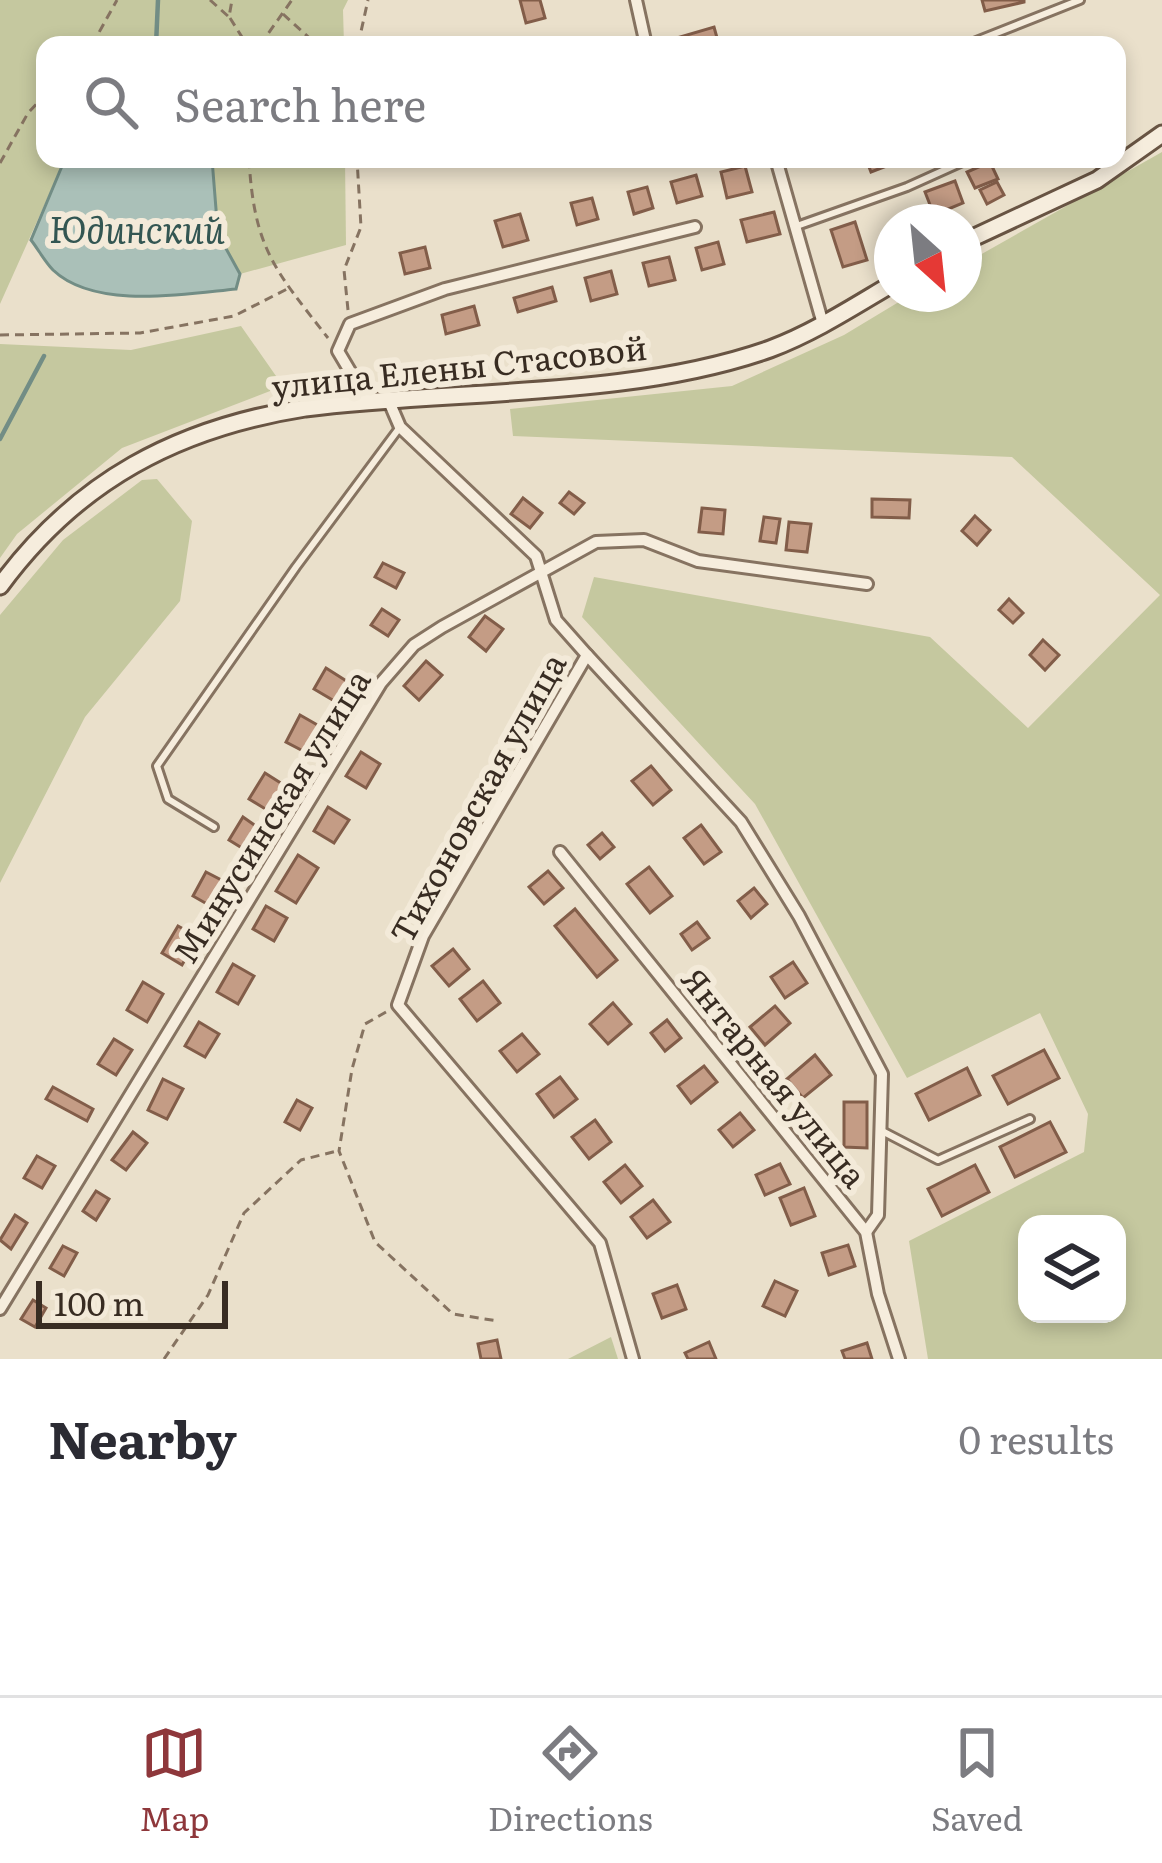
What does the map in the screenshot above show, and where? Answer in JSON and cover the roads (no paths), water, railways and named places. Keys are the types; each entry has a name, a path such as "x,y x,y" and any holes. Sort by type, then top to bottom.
{"main road":[{"path":"1126,159 1162,134"},
{"path":"982,234 1114,168"},
{"name":"улица Елены Стасовой","path":"0,586 66,510 125,466 200,434 256,416 367,400 663,374 773,348 874,294"}],"street":[{"path":"636,0 644,36"},
{"path":"778,168 823,324"},
{"path":"367,400 338,351 350,324 445,289 695,227"},
{"name":"Тихоновская улица","path":"388,399 400,428 536,556 556,620 587,655 423,936 398,1005 600,1243 633,1359"},
{"name":"Минусинская улица","path":"0,1310 380,683 414,645 596,542 644,540 698,561 867,584"},
{"path":"587,655 741,823 799,916 882,1074 878,1215 866,1232"},
{"name":"Янтарная улица","path":"560,852 866,1232 878,1294 899,1359"}],"lane":[{"path":"989,36 1080,0"},
{"path":"793,227 949,168"},
{"path":"214,827 168,799 157,766 400,428"},
{"path":"881,1130 938,1160 1030,1119"}],"water":[{"name":"Юдинский","path":"61,168 213,168 218,234 240,274 236,289 116,295 71,283 53,270 31,240"}],"waterway":[{"path":"156,36 158,0"},
{"path":"0,439 44,356"}]}
